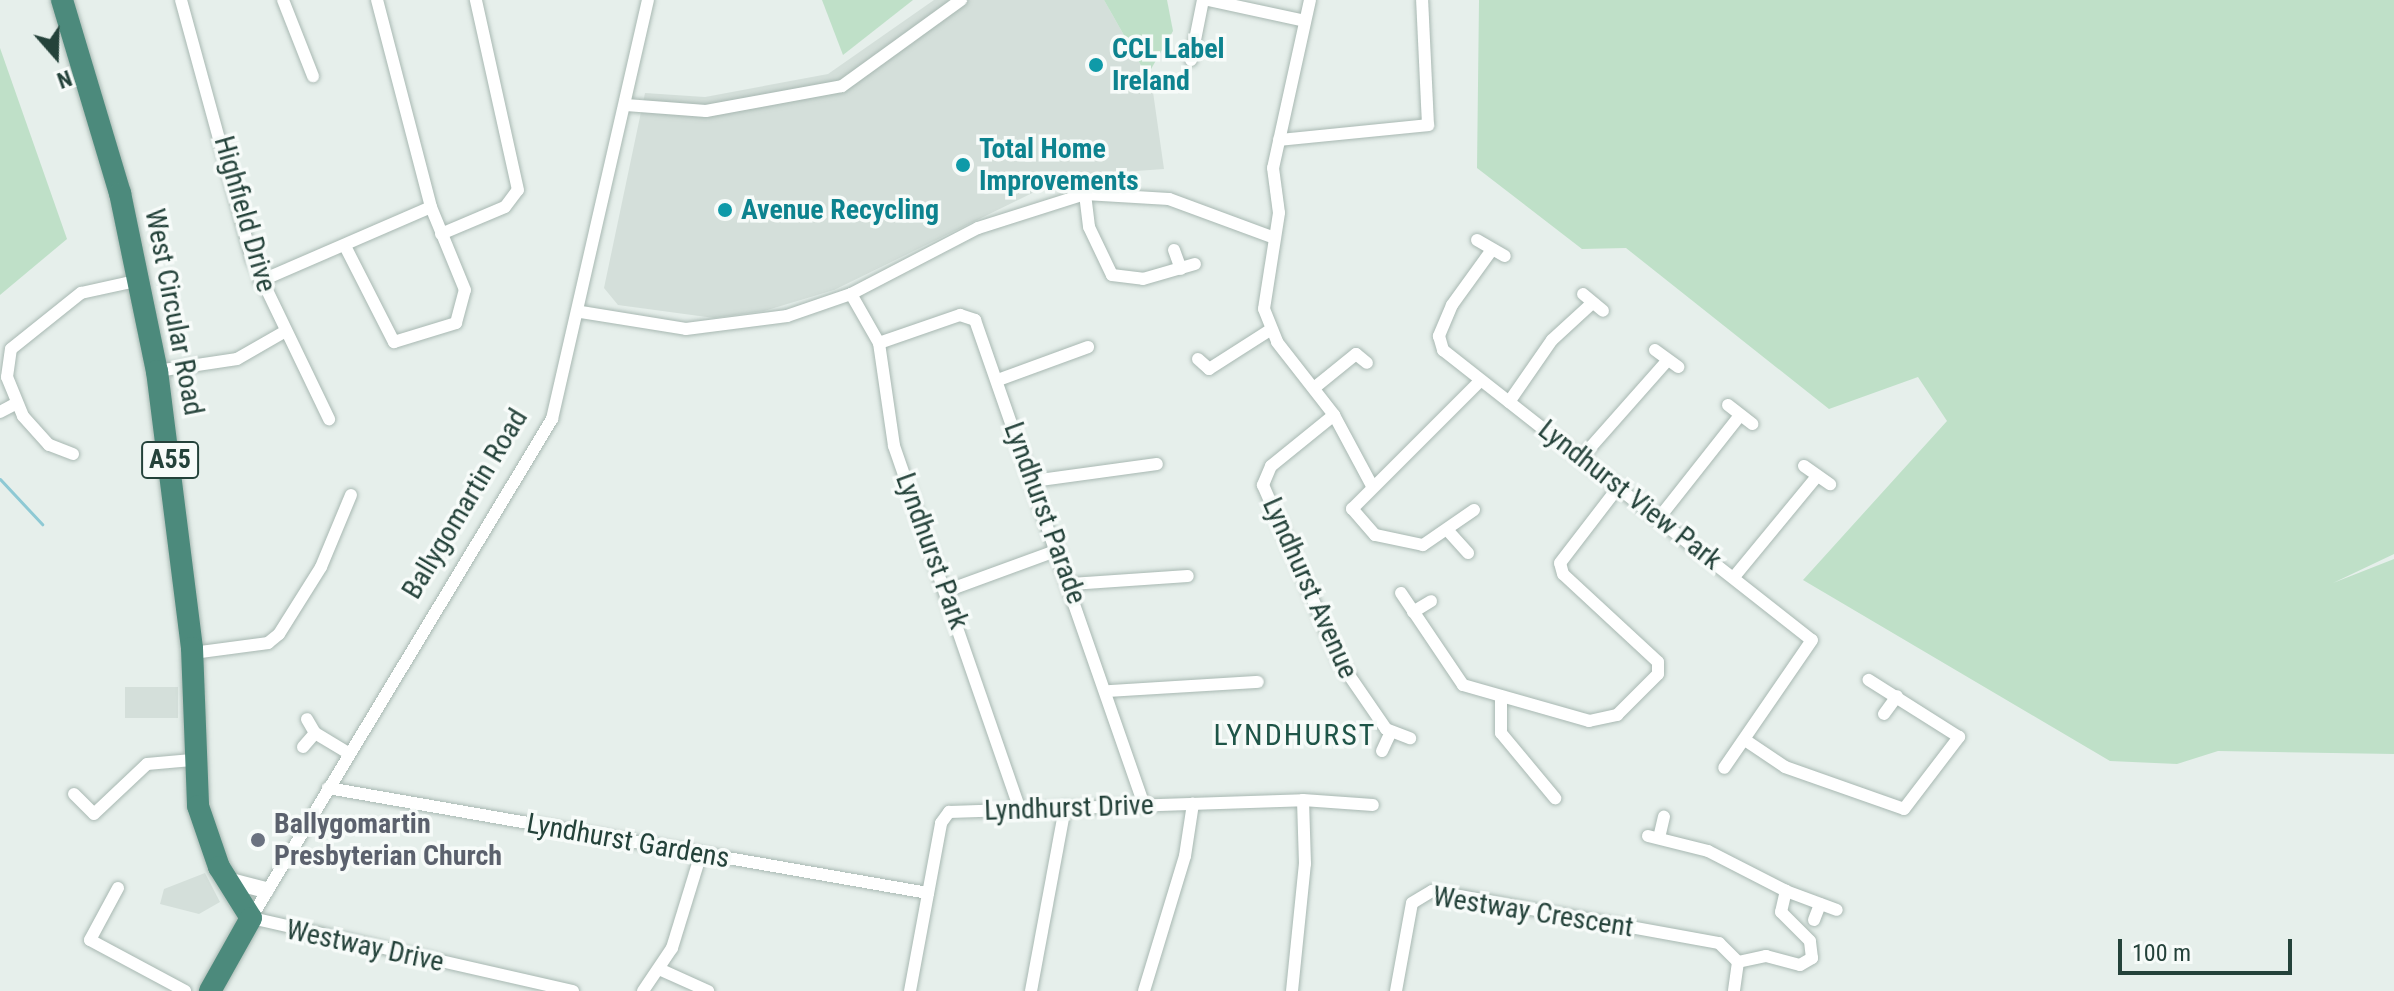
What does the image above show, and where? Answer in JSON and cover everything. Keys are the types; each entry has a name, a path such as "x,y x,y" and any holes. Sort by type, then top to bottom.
{"highway":[{"name":"West Circular Road","path":"62,0 140,280 157,371 193,653 192,760 203,825 225,879 251,918"},
{"name":"Ballygomartin Road","path":"210,991 251,918"}],"street":[{"name":"Highfield Drive","path":"181,0 260,281 329,419"},
{"path":"283,0 313,76"},
{"path":"345,246 380,327 394,342 411,343 456,323 465,309 465,290 431,207 377,0"},
{"path":"441,234 505,207 518,190 476,0"},
{"name":"Ballygomartin Road","path":"251,918 552,419 581,312 648,0"},
{"path":"626,105 706,111 842,86 961,0"},
{"path":"1191,60 1206,0 1305,21"},
{"path":"1310,0 1279,140 1272,237 1263,295 1270,330 1334,415 1372,486"},
{"path":"1279,140 1428,125 1422,0"},
{"path":"581,312 717,328 787,316 851,294 978,228 1085,194 1169,199 1272,237"},
{"path":"1085,194 1089,227 1112,275 1131,281 1195,264"},
{"path":"260,281 431,207"},
{"path":"1477,240 1491,251 1505,256"},
{"path":"1174,250 1181,269"},
{"name":"Lyndhurst View Park","path":"1491,251 1452,305 1439,336 1443,350 1778,611 1813,645 1745,740"},
{"path":"73,454 34,433 17,403 7,362 20,337 81,293 140,280"},
{"name":"Lyndhurst Park","path":"851,294 879,343 892,438 1020,809"},
{"path":"1509,402 1552,340 1587,300 1603,311"},
{"name":"Lyndhurst Parade","path":"879,343 967,314 998,380 1109,691 1144,805"},
{"path":"1209,369 1270,330"},
{"path":"157,371 237,359 284,332"},
{"path":"1351,341 1356,354 1367,363"},
{"path":"998,380 1088,347"},
{"path":"1582,457 1672,364 1655,350"},
{"path":"1314,388 1356,354"},
{"path":"1198,359 1209,369 1215,383"},
{"path":"1474,510 1450,533 1423,545 1375,535 1352,509 1480,381"},
{"path":"0,412 17,403"},
{"path":"1728,405 1738,418 1752,424"},
{"name":"Lyndhurst Avenue","path":"1334,415 1271,466 1263,485 1340,662 1390,734"},
{"path":"1659,518 1738,418"},
{"path":"1033,481 1157,464"},
{"path":"1804,466 1814,480 1830,484"},
{"path":"1734,577 1814,480"},
{"path":"1401,593 1455,679 1501,698 1598,721 1626,710 1658,674 1656,657 1560,569 1619,486"},
{"path":"193,653 268,643 279,634 321,567 351,495"},
{"path":"1450,533 1468,553"},
{"path":"946,591 1058,550"},
{"path":"1071,584 1188,576"},
{"path":"1413,612 1431,601"},
{"path":"1724,768 1745,740 1785,767 1904,809 1960,741 1953,729 1869,680"},
{"path":"1109,691 1258,682"},
{"path":"1884,714 1897,696"},
{"path":"1501,698 1501,733 1555,798"},
{"path":"307,719 315,733 348,753"},
{"path":"303,747 315,733"},
{"path":"1382,751 1390,734 1410,738"},
{"path":"74,794 94,814 147,764 192,760"},
{"name":"Lyndhurst Gardens","path":"328,788 928,893"},
{"path":"1292,991 1305,864 1303,800"},
{"name":"Lyndhurst Drive","path":"910,991 946,815 1065,807 1303,800 1373,805"},
{"path":"1144,991 1185,856 1193,804"},
{"path":"1031,991 1065,807"},
{"path":"1664,817 1653,837 1708,851 1786,891 1837,910"},
{"path":"643,991 659,969 701,854"},
{"path":"225,879 250,892 266,890"},
{"path":"118,888 90,940 185,991"},
{"name":"Westway Crescent","path":"1396,991 1412,903 1432,891 1710,941 1738,962"},
{"path":"1734,991 1738,962 1766,956 1800,965 1812,958 1810,941 1781,912 1786,891"},
{"path":"1814,920 1820,904"},
{"name":"Westway Drive","path":"251,918 573,991"},
{"path":"659,969 708,991"}],"shaded area":[{"path":"934,0 1104,0 1152,85 1164,169 1067,176 834,290 764,311 714,318 618,305 604,288 645,93 705,97 828,74"},
{"path":"125,687 178,687 178,718 125,718"},
{"path":"205,873 220,902 199,914 160,904 164,889"}],"green space":[{"path":"822,0 913,0 843,55"},
{"path":"1104,0 1167,0 1173,31 1147,76"},
{"path":"1479,0 2394,0 2394,554 2333,583 2394,559 2394,754 2218,751 2177,764 2110,761 1803,580 1947,421 1918,377 1829,409 1626,248 1582,249 1477,168"},
{"path":"0,48 67,239 0,295"}],"waterway":[{"path":"0,479 42,524"}],"place":[{"name":"CCL Label Ireland","path":"1096,65"},
{"name":"Total Home Improvements","path":"963,165"},
{"name":"Avenue Recycling","path":"725,210"},
{"name":"Ballygomartin Presbyterian Church","path":"258,840"}],"district":[{"name":"LYNDHURST","path":"1295,735"}]}
